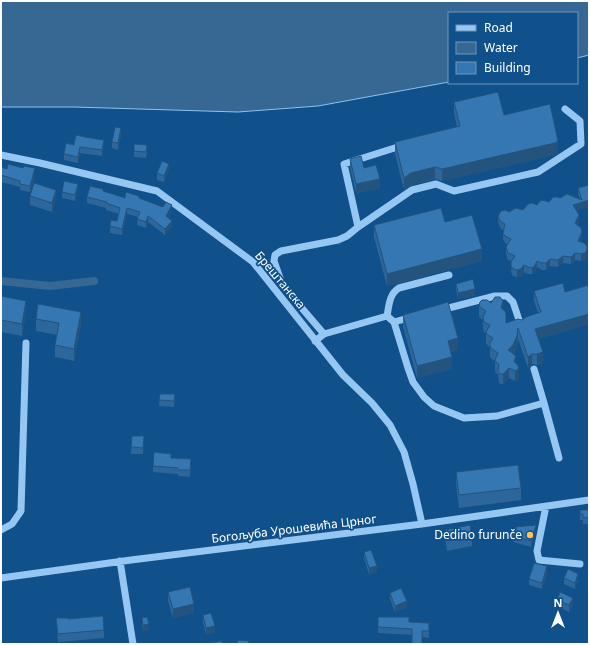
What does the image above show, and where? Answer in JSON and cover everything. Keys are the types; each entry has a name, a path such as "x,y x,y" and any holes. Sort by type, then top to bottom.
{"street":[{"path":"324,334 280,281 274,261 275,255 281,251 338,240 347,236 412,190 436,184 454,191 538,172 581,144 580,121 565,109"},
{"path":"358,227 344,164 414,142"},
{"name":"Брештанска","path":"1,155 157,191 253,262 343,375 372,403 390,425 404,452 422,524"},
{"path":"387,316 391,295 394,291 399,288 449,275"},
{"path":"437,311 495,296 507,296 513,302 521,326"},
{"path":"315,341 324,334 387,316"},
{"path":"387,316 394,322 413,382 424,397 434,406 464,418 497,416 544,403"},
{"path":"394,322 416,316"},
{"path":"1,530 12,524 21,511 26,343"},
{"path":"534,369 559,458"},
{"name":"Богољуба Урошевића Црног","path":"1,578 120,561 422,524 589,500"},
{"path":"546,506 537,551 539,560 580,564"},
{"path":"120,561 133,644"}],"water":[{"path":"1,1 589,1 589,55 578,58 578,12 448,12 448,82 318,106 238,112 74,107 1,107"}],"building":[{"path":"498,92 504,115 550,104 558,141 555,143 442,169 435,167 411,173 404,178 395,142 460,126 454,102"},
{"path":"115,127 121,128 118,143 112,142"},
{"path":"76,135 104,140 102,150 80,147 78,157 64,154 66,143 74,145"},
{"path":"134,144 147,145 146,152 134,151"},
{"path":"361,156 364,168 376,165 380,179 356,184 350,159"},
{"path":"162,161 169,164 164,176 157,173"},
{"path":"8,164 23,168 24,166 35,168 30,186 20,184 20,181 1,175 1,167 7,169"},
{"path":"64,181 78,184 75,195 62,192"},
{"path":"34,183 56,190 52,203 30,196"},
{"path":"589,185 589,200 573,205 579,215 575,223 581,228 582,232 578,241 587,246 585,253 575,253 571,257 563,256 558,260 550,259 546,263 537,261 532,268 524,265 521,269 513,269 511,262 515,256 508,253 506,247 511,239 503,233 505,224 500,221 498,216 501,211 505,210 509,212 516,208 523,210 528,204 532,203 537,205 542,200 549,202 553,197 560,198 567,194 582,200 578,188"},
{"path":"90,186 103,189 103,191 125,198 126,192 163,207 166,202 172,205 166,216 172,221 165,229 148,216 146,222 137,219 140,212 127,208 122,229 110,226 111,220 117,221 120,208 106,203 107,202 87,197"},
{"path":"441,208 445,222 472,215 482,249 387,274 374,225"},
{"path":"473,279 475,289 458,293 456,284"},
{"path":"563,283 565,292 589,285 589,314 535,329 543,352 532,354 528,357 518,328 517,336 513,345 508,350 516,356 514,362 519,368 515,371 509,368 501,374 498,370 499,364 495,360 498,353 490,346 493,338 486,333 490,325 484,322 483,317 486,311 479,305 480,302 482,300 487,300 491,303 495,297 500,297 503,301 501,308 506,314 506,323 518,319 522,320 526,317 541,312 534,291"},
{"path":"1,296 26,301 22,324 1,320"},
{"path":"448,302 458,338 448,341 452,357 417,366 403,315"},
{"path":"38,304 81,312 74,349 55,345 59,323 36,319"},
{"path":"160,394 175,394 174,401 159,400"},
{"path":"132,436 144,436 143,448 131,447"},
{"path":"154,452 171,454 171,458 191,459 190,470 178,470 178,468 153,466"},
{"path":"518,465 521,488 459,495 456,472"},
{"path":"580,510 589,510 589,517 583,518 583,514 580,514"},
{"path":"470,525 472,537 447,541 445,530"},
{"path":"536,525 531,541 513,536 516,527"},
{"path":"371,550 377,566 369,568 364,552"},
{"path":"534,563 547,566 542,583 529,579"},
{"path":"568,569 578,574 575,583 564,578"},
{"path":"190,587 194,604 173,609 168,592"},
{"path":"401,588 407,601 395,606 390,593"},
{"path":"560,592 573,598 569,605 557,600"},
{"path":"211,613 215,626 206,628 203,615"},
{"path":"103,616 104,630 58,634 56,618 68,619"},
{"path":"147,617 149,624 143,625 142,618"},
{"path":"378,617 409,617 409,622 429,623 429,631 422,631 422,644 412,644 412,629 378,627"},
{"path":"238,640 249,641 248,644 237,644"},
{"path":"222,641 222,644 210,644 210,643"}],"waterway":[{"path":"1,281 50,286 94,281"}],"place":[{"name":"Dedino furunče","path":"530,535"}]}
